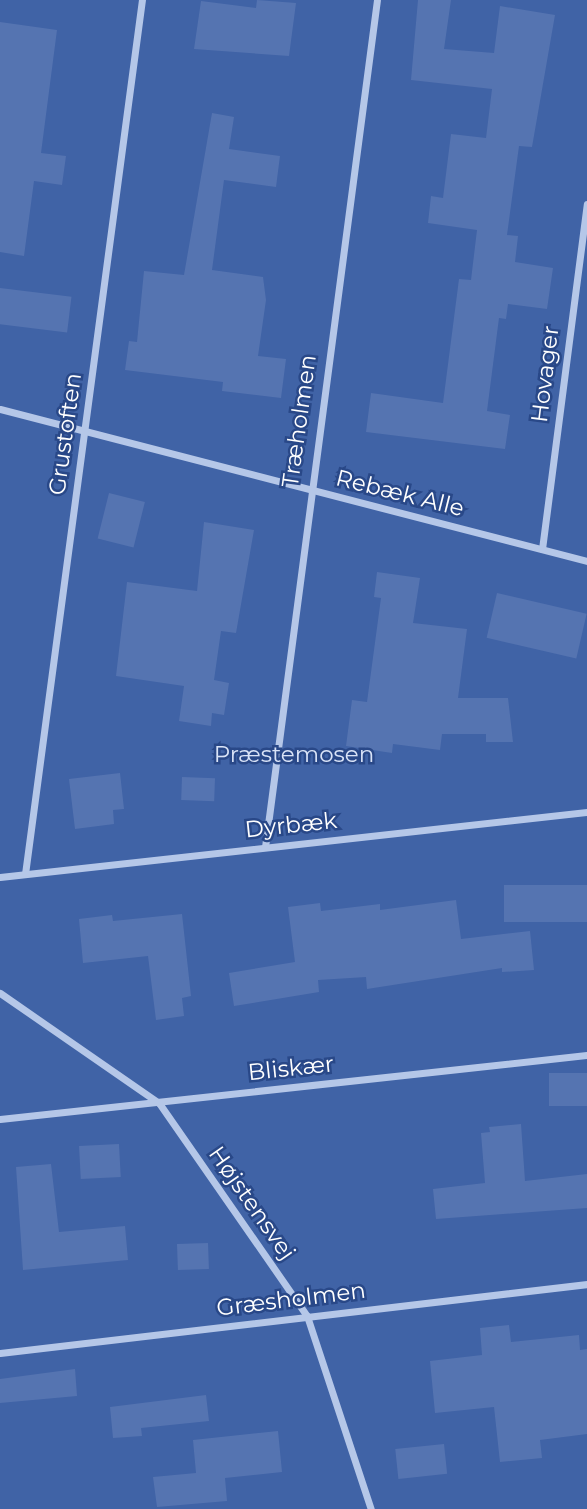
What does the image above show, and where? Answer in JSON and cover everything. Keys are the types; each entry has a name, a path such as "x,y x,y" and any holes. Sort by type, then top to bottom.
{"street":[{"name":"Grustoften","path":"25,874 142,0"},
{"name":"Træholmen","path":"265,848 309,490 377,0"},
{"name":"Hovager","path":"542,549 587,204"},
{"name":"Rebæk Alle","path":"0,409 86,428 309,490 587,561"},
{"name":"Dyrbæk","path":"0,877 587,812"},
{"name":"Højstensvej","path":"0,993 159,1102 307,1316 371,1509"},
{"name":"Bliskær","path":"0,1119 587,1055"},
{"name":"Græsholmen","path":"0,1353 587,1284"}],"green space":[{"name":"Præstemosen","path":"0,0 587,0 587,1509 0,1509"}],"building":[{"path":"257,0 296,3 289,56 194,49 201,1 256,8"},
{"path":"418,0 451,0 444,49 494,53 500,6 555,15 532,147 519,146 507,235 518,236 515,262 553,268 547,309 508,304 506,319 499,318 487,411 510,415 505,449 366,432 371,393 443,403 459,279 471,280 477,230 428,223 431,196 443,198 451,134 486,138 492,89 411,80"},
{"path":"0,22 57,30 41,153 66,156 62,185 34,181 24,256 0,252"},
{"path":"212,113 234,117 229,149 280,156 276,187 224,180 212,270 263,277 266,300 258,356 286,359 281,398 222,391 223,382 125,370 129,341 137,342 144,271 184,275"},
{"path":"0,288 71,297 67,333 0,324"},
{"path":"109,493 145,502 134,548 98,539"},
{"path":"204,522 254,530 236,633 221,631 214,680 229,683 224,715 212,713 211,726 179,721 184,686 116,676 127,582 197,591"},
{"path":"377,572 420,578 413,623 467,629 458,698 508,698 513,742 486,742 486,734 442,734 440,750 393,744 392,753 346,746 352,700 367,702 381,598 374,597"},
{"path":"497,593 587,614 576,659 487,638"},
{"path":"120,773 124,809 113,810 114,824 75,829 69,779"},
{"path":"182,777 215,778 214,801 181,800"},
{"path":"504,885 587,885 587,922 504,922"},
{"path":"456,900 461,939 530,931 534,970 502,972 502,968 367,989 366,977 318,980 319,992 234,1006 229,973 295,962 288,907 320,903 321,911 380,904 380,910"},
{"path":"182,914 191,996 182,998 184,1016 156,1020 148,956 83,963 79,919 112,915 113,921"},
{"path":"549,1073 587,1073 587,1106 549,1106"},
{"path":"521,1124 525,1181 587,1174 587,1208 436,1219 433,1189 485,1183 481,1133 490,1132 489,1127"},
{"path":"119,1144 121,1177 81,1179 79,1146"},
{"path":"51,1164 59,1232 125,1226 128,1260 23,1270 16,1167"},
{"path":"208,1243 209,1269 178,1270 177,1244"},
{"path":"509,1325 511,1342 579,1335 580,1350 587,1349 587,1434 540,1440 542,1458 500,1462 494,1407 435,1413 430,1361 482,1355 480,1328"},
{"path":"75,1369 77,1396 0,1403 0,1379"},
{"path":"206,1395 209,1421 141,1428 142,1436 113,1438 110,1407"},
{"path":"278,1431 282,1472 225,1478 227,1501 157,1507 153,1477 196,1473 193,1440"},
{"path":"444,1444 447,1474 398,1479 395,1449"}]}
